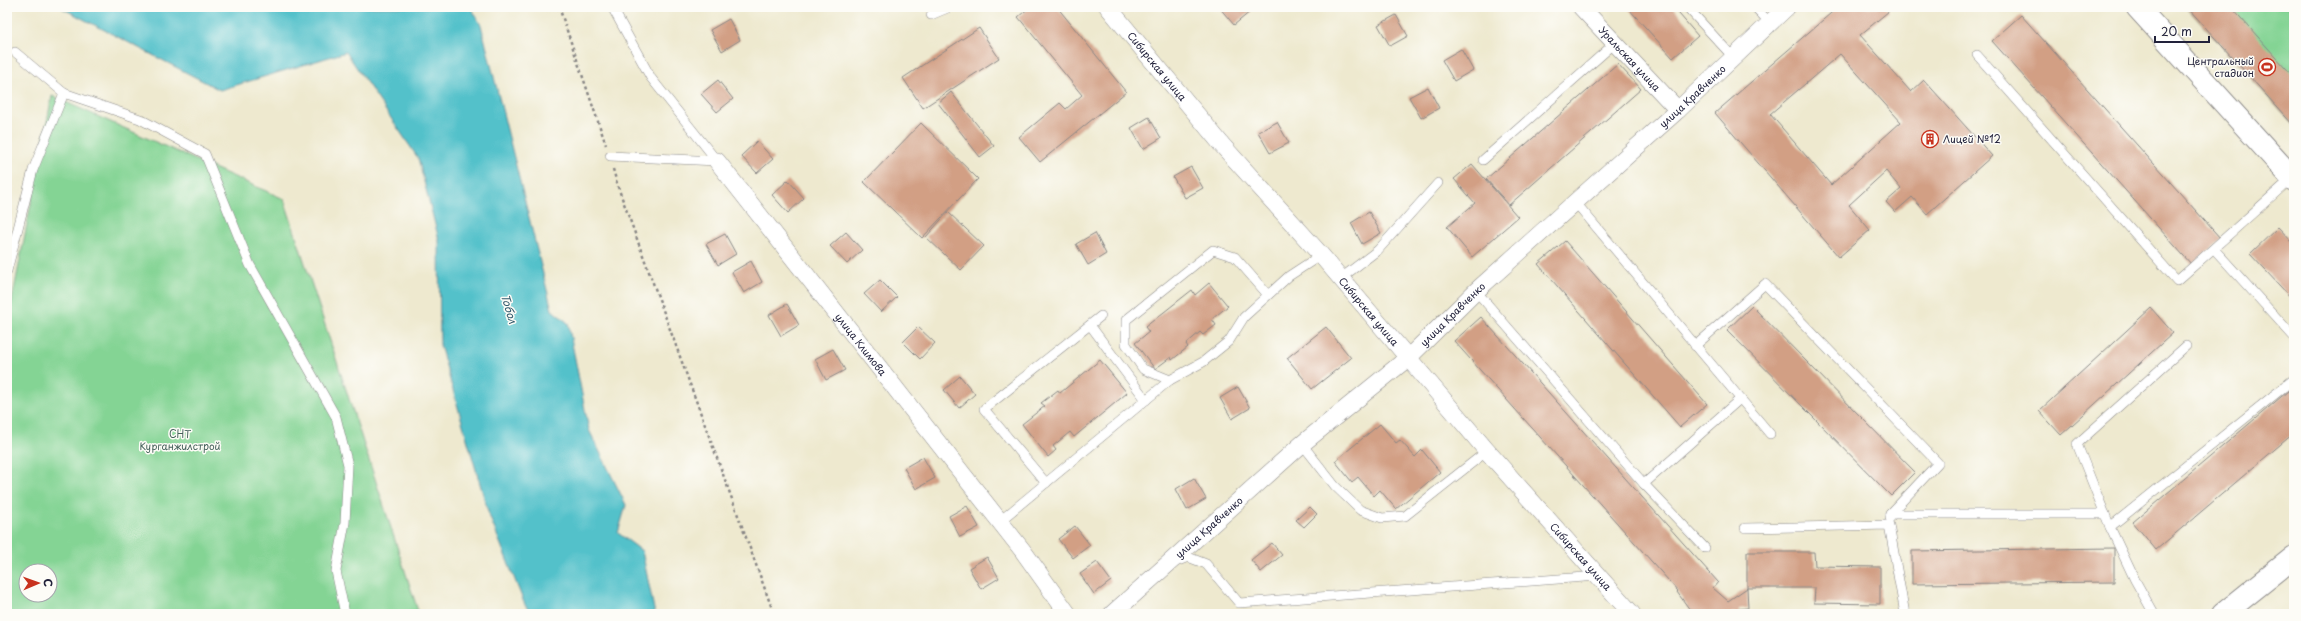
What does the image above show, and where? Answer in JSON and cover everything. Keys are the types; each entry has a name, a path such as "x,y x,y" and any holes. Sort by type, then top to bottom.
{"main road":[{"path":"2137,7 2293,179"},
{"path":"2223,614 2294,556"}],"street":[{"name":"Сибирская улица","path":"1108,7 1222,145 1321,255 1340,279 1409,357 1487,452 1632,614"},
{"name":"Уральская улица","path":"1581,7 1678,110"},
{"name":"улица Кравченко","path":"1112,614 1302,444 1409,357 1476,291 1678,110 1769,22 1787,7"},
{"name":"улица Климова","path":"717,161 1000,521 1068,614"}],"lane":[{"path":"612,7 651,78 717,161"},
{"path":"931,15 950,7"},
{"path":"1687,7 1733,57"},
{"path":"1755,7 1769,22"},
{"path":"1483,160 1615,43"},
{"path":"15,52 64,93 140,119 204,154 250,265 336,417 348,465 345,523 336,571 345,614"},
{"path":"1977,55 2177,281 2293,179"},
{"path":"7,271 33,170 64,93"},
{"path":"610,156 717,161"},
{"path":"1340,279 1378,250 1438,183"},
{"path":"1576,203 1770,434"},
{"path":"2214,249 2294,337"},
{"path":"1170,380 1143,369 1126,344 1126,320 1213,250 1235,257 1268,295"},
{"path":"1000,521 1170,380 1203,362 1229,341 1244,317 1288,276 1321,255"},
{"path":"1695,346 1765,284 1938,463 1890,514 1889,525 1905,614"},
{"path":"1476,291 1644,484 1705,548"},
{"path":"1046,483 984,409 1101,316"},
{"path":"1090,325 1146,400"},
{"path":"2154,614 2135,580 2110,527 2077,444 2186,346"},
{"path":"2110,527 2294,379"},
{"path":"1644,484 1740,399"},
{"path":"1302,444 1335,486 1360,510 1382,518 1405,516 1487,452"},
{"path":"1890,514 2105,514"},
{"path":"1745,528 1889,525"},
{"path":"1164,568 1188,557 1206,564 1239,603 1598,576"}],"path":[{"path":"559,7 610,156 618,187 774,614"}],"green space":[{"name":"Центральный стадион","path":"2187,7 2294,7 2294,126"},
{"name":"СНТ Курганжилстрой","path":"52,96 284,199 419,614 7,614 7,326"}],"water":[{"name":"Тобол","path":"60,7 471,7 481,25 552,310 568,323 589,430 626,505 618,533 642,551 655,614 532,614 525,605 489,515 440,345 439,240 418,158 346,52 220,90"}],"building":[{"path":"1030,7 1057,7 1126,92 1040,162 1019,137 1060,103 1066,109 1082,95 1018,17"},
{"path":"1219,7 1256,7 1234,25"},
{"path":"1627,7 1673,7 1698,36 1673,58"},
{"path":"1838,7 1885,7 1889,11 1860,35 1911,92 1924,80 1992,156 1927,214 1912,197 1895,212 1886,202 1901,189 1886,171 1849,205 1870,230 1839,257 1715,113","holes":["1840,54 1901,122 1831,185 1770,114"]},
{"name":"Центральный стадион","path":"2187,7 2231,7 2294,77 2294,126"},
{"path":"1396,15 1408,36 1390,46 1378,25"},
{"path":"2021,15 2221,239 2192,265 1992,41"},
{"path":"729,19 740,40 722,51 710,30"},
{"path":"979,28 999,58 923,108 903,78"},
{"path":"1461,49 1473,70 1454,81 1442,60"},
{"path":"1618,64 1641,89 1509,205 1486,179"},
{"path":"718,80 733,99 717,112 701,94"},
{"path":"1428,87 1439,108 1421,118 1409,97"},
{"path":"951,92 994,146 980,157 938,103"},
{"path":"1149,117 1161,138 1143,149 1131,128"},
{"path":"1277,122 1289,143 1270,153 1258,132"},
{"path":"921,123 978,179 922,238 864,182"},
{"path":"757,141 773,159 757,173 741,156"},
{"path":"1472,164 1518,217 1472,257 1447,227 1475,203 1454,179"},
{"path":"1191,167 1203,188 1185,198 1173,177"},
{"path":"788,180 804,198 788,213 772,195"},
{"path":"948,212 984,246 961,270 926,237"},
{"path":"1369,212 1381,233 1362,244 1351,223"},
{"path":"2278,227 2294,244 2294,301 2250,254"},
{"path":"846,232 862,250 847,264 830,246"},
{"path":"1095,233 1106,254 1088,265 1076,244"},
{"path":"725,234 736,254 718,265 706,244"},
{"path":"1565,241 1707,404 1680,427 1538,264"},
{"path":"751,261 762,282 744,293 732,272"},
{"path":"880,280 897,297 881,312 864,294"},
{"path":"1209,283 1228,306 1212,319 1216,325 1203,335 1200,332 1186,344 1188,347 1172,360 1171,357 1155,369 1135,343 1149,332 1145,327 1192,290 1195,295"},
{"path":"787,304 799,325 781,336 769,315"},
{"path":"1752,306 1915,472 1891,496 1727,330"},
{"path":"2151,308 2173,333 2061,435 2039,411"},
{"path":"1481,317 1718,582 1713,588 1728,601 1747,588 1748,608 1739,609 1739,614 1693,614 1677,592 1678,591 1454,341"},
{"path":"918,327 935,343 920,359 903,342"},
{"path":"1326,327 1351,358 1312,389 1287,358"},
{"path":"833,349 845,370 826,380 815,359"},
{"path":"1100,360 1127,393 1074,437 1070,432 1053,446 1056,450 1048,457 1022,424 1045,406 1041,403 1058,390 1060,393"},
{"path":"960,376 975,394 959,408 944,390"},
{"path":"2294,386 2294,433 2156,550 2133,522"},
{"path":"1238,387 1250,408 1232,419 1220,398"},
{"path":"1380,424 1396,443 1400,440 1415,457 1422,450 1440,472 1396,509 1380,490 1374,496 1358,477 1352,482 1335,461"},
{"path":"923,457 935,478 916,489 904,468"},
{"path":"1194,478 1206,499 1187,510 1176,489"},
{"path":"967,506 979,527 960,537 949,516"},
{"path":"1310,507 1317,514 1304,527 1296,520"},
{"path":"1075,526 1090,545 1073,558 1058,539"},
{"path":"1272,543 1282,555 1261,572 1251,560"},
{"path":"2114,548 2114,582 1912,584 1912,551"},
{"path":"1747,552 1814,552 1815,566 1880,567 1880,604 1814,603 1815,588 1747,588"},
{"path":"987,557 999,578 981,589 969,568"},
{"path":"1097,562 1111,581 1094,594 1080,574"}],"place":[{"name":"Центральный стадион","path":"2267,67"},
{"name":"Лицей №12","path":"1930,139"}]}
